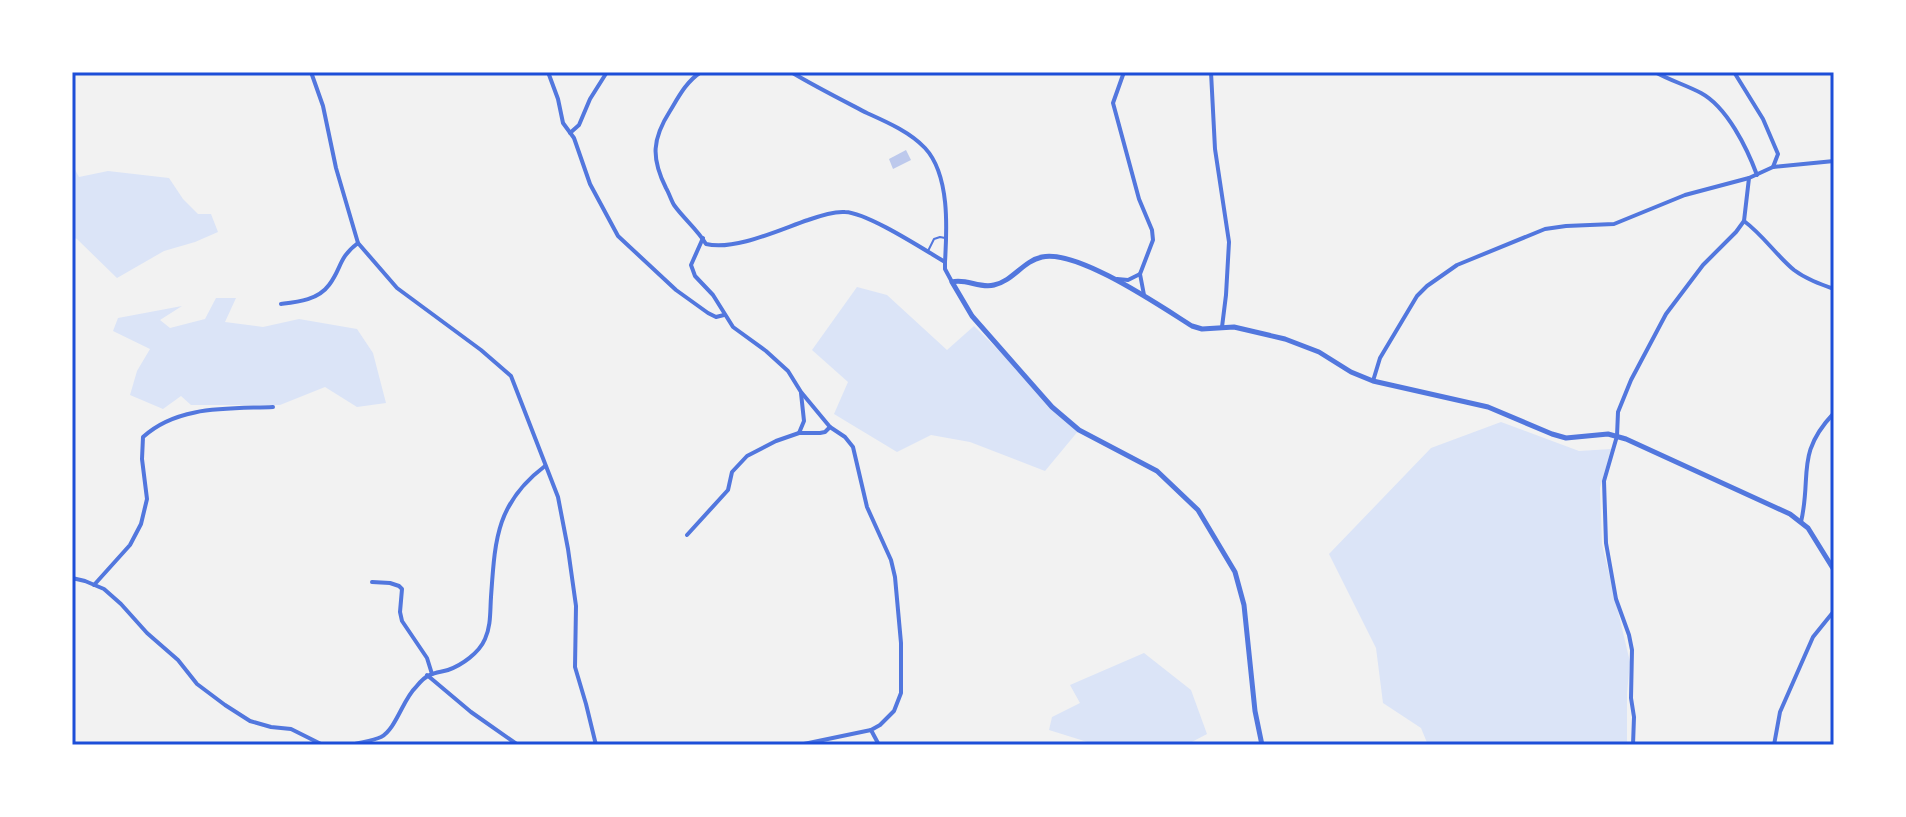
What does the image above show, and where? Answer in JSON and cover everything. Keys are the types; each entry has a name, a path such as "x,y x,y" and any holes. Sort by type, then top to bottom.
{"street":[{"path":"311,72 323,106 336,168 358,243 397,288 511,376 558,497 576,606 575,667 596,745"},
{"path":"548,72 563,123 574,138 590,184 623,242 676,290 708,313 716,317 724,315"},
{"path":"570,133 579,125 590,99 607,72"},
{"path":"701,72 689,80 661,126 655,155 659,174 674,205 706,244 715,246 739,242 819,216 844,212 871,221 945,262"},
{"path":"791,72 887,122 926,148 938,172 947,207 945,269 972,316 1052,407 1079,430 1157,471 1198,510 1235,572 1244,605 1255,711 1262,745"},
{"path":"1124,72 1113,103 1139,199 1152,230 1153,240 1140,274 1145,297"},
{"path":"1211,72 1215,149 1229,242 1222,327"},
{"path":"1655,72 1714,102 1727,118 1757,175"},
{"path":"1734,72 1763,119 1778,154 1773,167"},
{"path":"1373,381 1380,358 1417,296 1457,265 1545,229 1614,224 1685,195 1749,178 1773,167 1834,161"},
{"path":"1633,745 1632,650 1616,599 1605,528 1604,481 1617,436 1618,412 1631,380 1666,314 1703,265 1744,221 1749,178"},
{"path":"1744,221 1795,270 1834,289"},
{"path":"703,238 691,265 695,276 713,295 727,320 740,334 766,351 788,371 830,427 853,447 867,507 891,560 895,577 901,643 901,693 894,711 871,730 799,745"},
{"path":"281,304 302,301 319,294 328,286 346,252 358,243"},
{"path":"952,282 998,285 1031,260 1045,256 1059,257 1117,279 1192,326 1202,329 1234,327 1285,339 1319,352 1351,372 1373,381 1488,407 1566,438 1617,436 1790,514 1815,538 1834,570"},
{"path":"1117,279 1128,280 1140,274"},
{"path":"799,433 804,421 801,392"},
{"path":"94,585 130,545 141,524 147,499 142,459 143,437 153,427 202,410 273,407"},
{"path":"1801,522 1806,460 1814,439 1834,413"},
{"path":"687,535 728,490 732,472 747,456 776,441 799,433 825,432 830,427"},
{"path":"351,745 383,736 411,692 430,675 469,658 484,642 490,625 494,548 501,520 515,495 545,466"},
{"path":"72,578 104,589 178,660 197,684 225,705 250,721 291,729 323,745"},
{"path":"372,582 390,583 402,589 402,621 427,658 430,675 471,712 518,745"},
{"path":"1774,745 1780,712 1813,637 1834,611"},
{"path":"871,730 879,745"}],"lane":[{"path":"928,251 934,239 946,238"}],"shaded area":[{"path":"72,164 79,177 108,171 169,178 198,214 211,214 218,232 164,251 117,278 72,237"},
{"path":"857,287 887,295 947,350 974,326 1079,430 1045,471 970,442 931,435 897,452 834,414 848,382 812,350"},
{"path":"216,298 236,298 225,322 263,327 299,319 357,329 373,353 386,403 357,407 325,387 280,405 191,405 181,396 163,409 130,395 137,371 150,349 113,331 118,318 182,306 160,320 170,328 205,319"},
{"path":"1501,422 1579,451 1611,449 1600,488 1602,544 1630,662 1627,745 1428,745 1421,728 1383,703 1376,648 1329,554 1431,448"},
{"path":"1144,653 1191,690 1207,734 1186,745 1097,745 1049,730 1052,717 1080,703 1070,685"}],"building":[{"path":"906,150 911,160 893,169 889,159"}]}
